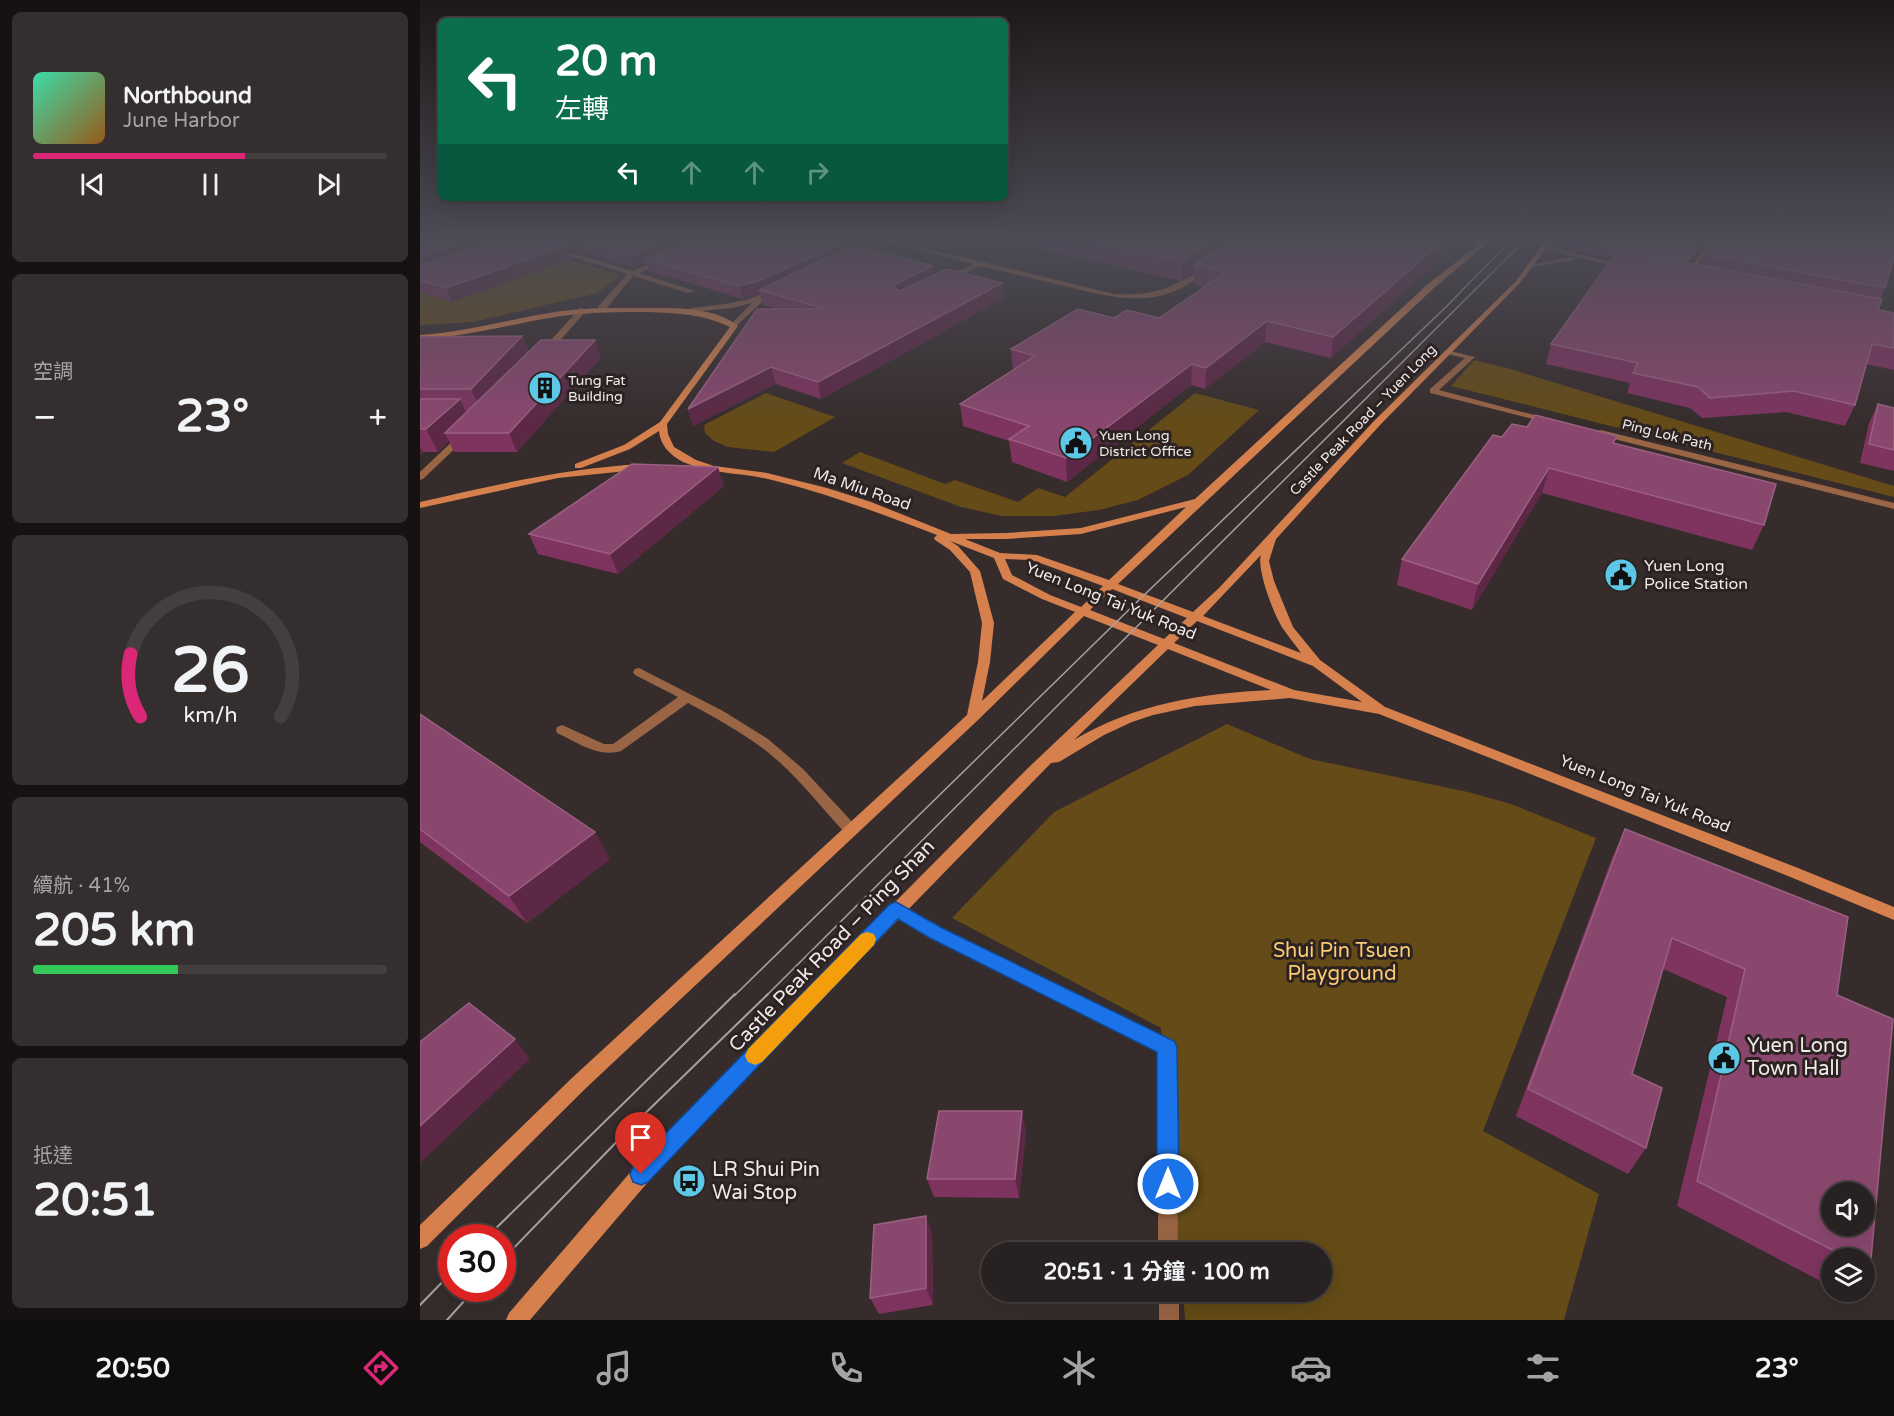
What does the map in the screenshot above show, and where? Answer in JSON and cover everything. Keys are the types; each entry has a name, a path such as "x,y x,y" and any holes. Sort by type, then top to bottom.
{"main road":[{"path":"420,1239 579,1083 973,717 1198,501 1414,302"},
{"name":"Castle Peak Road – Yuen Long","path":"1194,618 1223,590 1378,422 1498,302"},
{"path":"420,338 463,334 583,310 601,309 692,310 720,318 734,326 663,424 639,441 609,455 545,476 420,505"},
{"name":"Ma Miu Road","path":"663,424 662,434 668,448 691,463 767,476 824,490 919,524 998,556"},
{"path":"545,476 613,468 654,467"},
{"name":"Ma Miu Road","path":"677,468 710,468"},
{"path":"948,536 1006,536 1081,531 1198,501"},
{"path":"919,524 954,548 975,571 988,623 984,662 973,717"},
{"path":"1276,531 1264,561 1269,581 1288,628 1317,663"},
{"name":"Yuen Long Tai Yuk Road","path":"1381,710 1317,663 1033,557 998,556 1007,577 1028,590 1292,694 1381,710 1894,914"},
{"name":"Castle Peak Road – Ping Shan","path":"516,1320 641,1174 1033,772 1194,618"},
{"path":"1033,772 1107,727 1164,707 1224,696 1292,694"}],"street":[{"path":"601,309 607,302"},
{"path":"692,310 732,306 750,302"},
{"path":"734,326 757,302"},
{"path":"540,358 583,310"},
{"name":"Castle Peak Road – Yuen Long","path":"1450,352 1471,357 1433,391 1560,423"},
{"path":"420,477 468,431"},
{"name":"Ping Lok Path","path":"1594,431 1894,506"},
{"path":"639,672 764,742 787,762 851,830"},
{"path":"562,730 603,749 616,748 687,697"},
{"path":"896,910 936,933 1167,1047 1168,1242"},
{"path":"1169,1302 1169,1320"}],"green space":[{"path":"420,302 560,302 473,322 420,325"},
{"path":"1474,360 1507,368 1894,486 1894,497 1451,386"},
{"path":"766,393 835,417 774,452 728,447 714,441 705,433 704,425"},
{"path":"1195,393 1259,410 1188,475 1138,500 1099,510 1054,516 1002,516 961,507 842,463 860,452 945,484 955,480 1018,502 1038,488 1065,497"},
{"name":"Shui Pin Tsuen Playground","path":"1227,724 1310,759 1468,792 1511,804 1596,838 1483,1131 1599,1194 1564,1320 1185,1320 1184,1302 1332,1302 1332,1242 1178,1242 1161,1028 952,918 1054,812"}],"building":[{"path":"800,302 967,302 818,382 771,367 688,409 757,309 826,309"},
{"path":"1183,302 1374,302 1333,337 1267,321 1206,368 1192,364 1066,458 1009,439 1029,426 960,404 1035,356 1011,349 1078,309 1114,318 1127,310 1159,318"},
{"path":"1581,302 1881,302 1878,310 1894,313 1894,348 1872,344 1855,405 1794,391 1710,398 1698,387 1633,373 1638,363 1551,344"},
{"path":"522,336 471,389 420,389 420,337"},
{"path":"541,340 595,340 509,433 445,433"},
{"path":"420,399 460,399 426,429 420,429"},
{"path":"1878,404 1894,408 1894,450 1869,444"},
{"path":"1535,415 1617,436 1613,443 1776,484 1764,525 1549,468 1478,584 1402,559 1493,435 1502,437 1512,424 1527,427"},
{"path":"632,464 718,467 610,554 529,534"},
{"path":"420,714 595,832 509,896 420,829"},
{"path":"1625,829 1848,917 1837,995 1893,1019 1875,1215 1875,1182 1821,1182 1821,1236 1873,1236 1872,1248 1828,1248 1697,1181 1745,969 1672,938 1632,1074 1662,1088 1646,1148 1528,1089"},
{"path":"469,1003 515,1039 420,1126 420,1042"},
{"path":"939,1111 1022,1111 1015,1179 927,1179"},
{"path":"926,1216 926,1288 870,1298 874,1225"}],"tram line":[{"path":"734,996 1142,597 1451,302"},
{"path":"766,996 1463,302"},
{"path":"500,1224 735,994"},
{"path":"516,1246 630,1128 768,994"},
{"path":"420,1305 438,1286"},
{"path":"447,1320 463,1302"}],"slow traffic":[{"path":"755,1056 867,939"}],"place":[{"name":"Tung Fat Building","path":"545,388"},
{"name":"Yuen Long District Office","path":"1076,443"},
{"name":"Yuen Long Police Station","path":"1621,575"},
{"name":"Yuen Long Town Hall","path":"1724,1058"},
{"name":"LR Shui Pin Wai Stop","path":"689,1181"}],"route":[{"path":"641,1174 896,910 936,933 1167,1047 1168,1184"}]}
